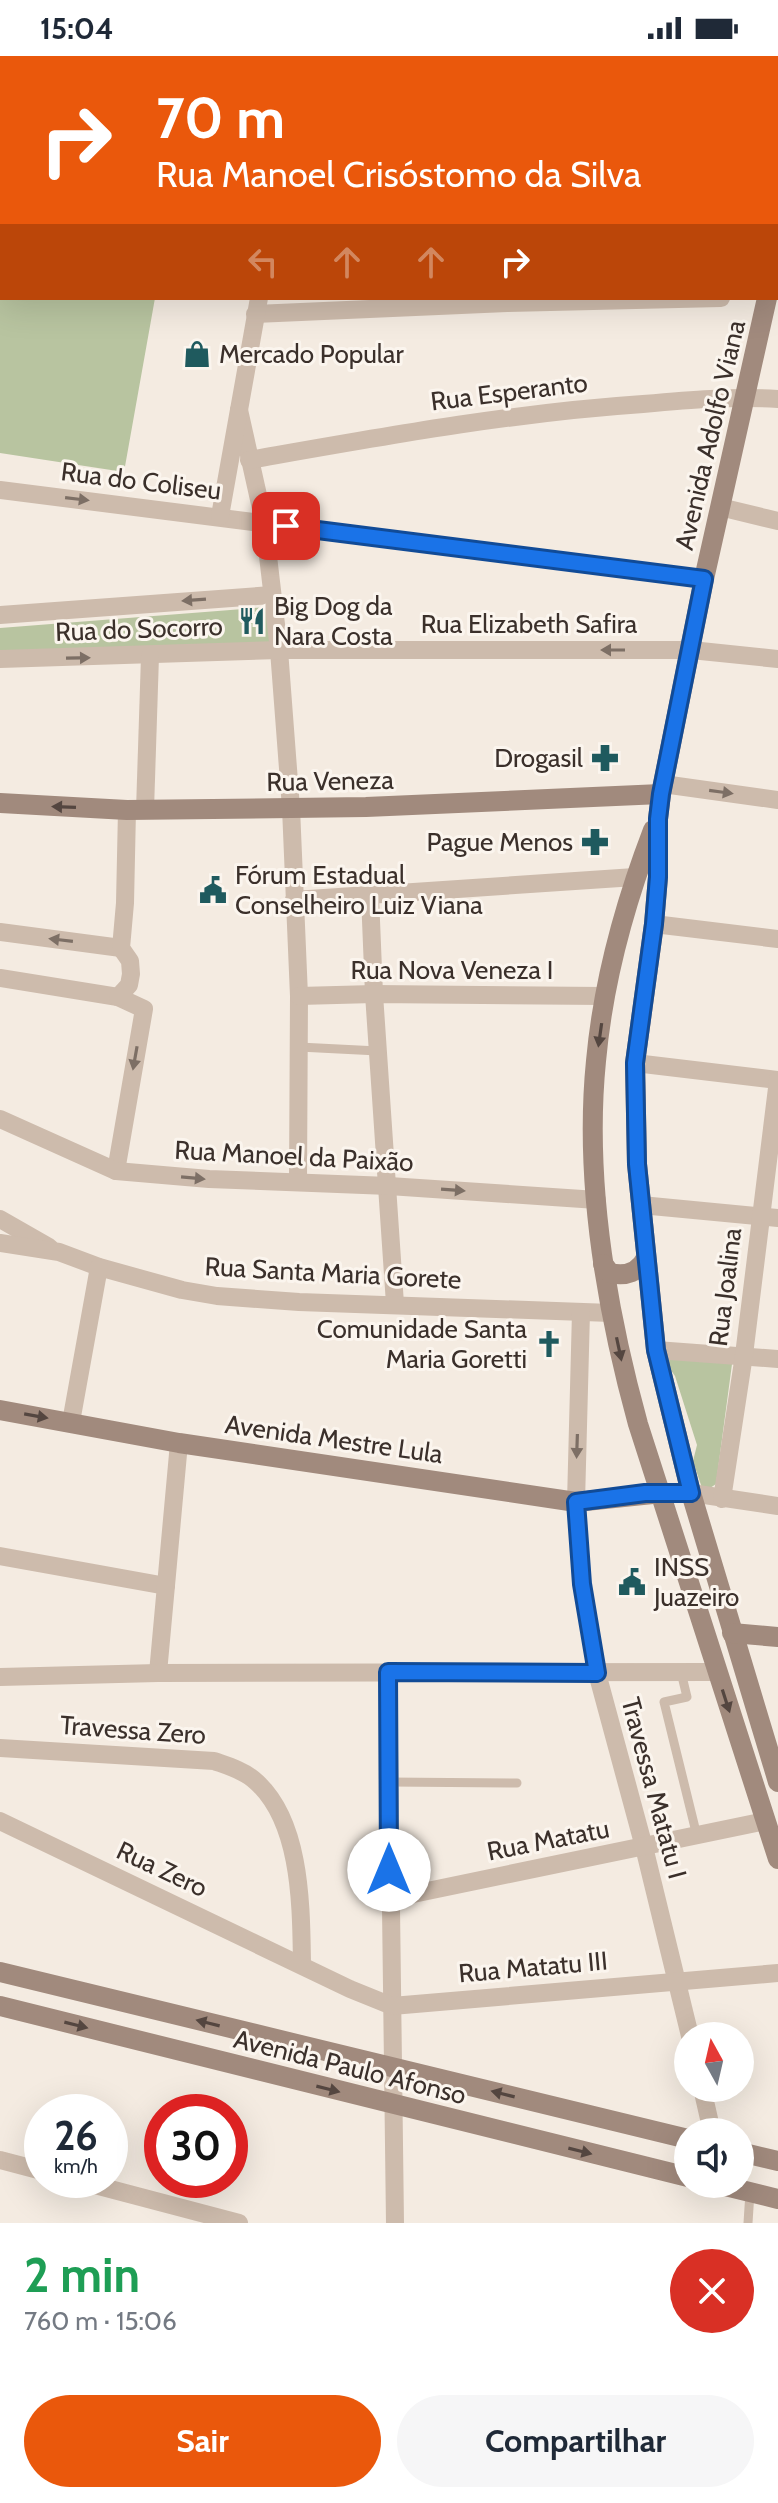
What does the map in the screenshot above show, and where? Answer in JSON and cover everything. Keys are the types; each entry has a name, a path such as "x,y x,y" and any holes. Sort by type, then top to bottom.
{"street":[{"path":"220,516 257,306 578,300"},
{"name":"Avenida Adolfo Viana","path":"767,300 704,579 662,789 654,924 635,1063 641,1205 656,1350 691,1493 778,1782"},
{"name":"Rua Esperanto","path":"249,460 393,434 558,410 744,397 778,399"},
{"path":"239,410 264,522 279,650 291,808 299,996 298,1182"},
{"name":"Rua do Coliseu","path":"0,490 704,579"},
{"path":"720,507 778,521"},
{"path":"0,615 272,595"},
{"name":"Rua Elizabeth Safira","path":"279,650 691,650 778,659"},
{"name":"Rua do Socorro","path":"0,659 279,650"},
{"path":"118,997 129,985 131,974 130,961 121,948 150,656"},
{"path":"662,789 778,800"},
{"name":"Rua Veneza","path":"0,803 136,810 366,807 662,789"},
{"name":"Avenida Adolfo Viana","path":"658,819 635,877 608,986 596,1061 593,1116 603,1264 611,1313 638,1424 778,1859"},
{"path":"294,900 635,877"},
{"path":"370,896 395,1304"},
{"path":"654,924 778,939"},
{"path":"0,932 121,948"},
{"path":"608,986 625,971 640,979 645,992"},
{"path":"0,978 118,997 144,1009 116,1171"},
{"name":"Rua Nova Veneza I","path":"299,996 608,986"},
{"path":"635,1063 778,1080"},
{"name":"Rua Joalina","path":"722,1499 769,1217 778,1080"},
{"name":"Rua Manoel da Paixão","path":"0,1119 116,1171 597,1200"},
{"path":"641,1205 769,1217"},
{"name":"Rua Santa Maria Gorete","path":"0,1219 59,1252 99,1267 182,1290 217,1296 299,1302 611,1313"},
{"name":"Rua Santa Maria Gorete","path":"0,1243 59,1252"},
{"path":"603,1264 610,1273 627,1274 637,1271 646,1258"},
{"path":"71,1422 99,1267"},
{"name":"Travessa Matatu I","path":"581,1312 576,1502 582,1584 597,1673 687,2022"},
{"path":"656,1350 778,1359"},
{"name":"Avenida Mestre Lula","path":"0,1410 179,1443 576,1502 662,1493"},
{"path":"158,1673 179,1443"},
{"path":"662,1493 691,1493 778,1506"},
{"path":"0,1556 166,1586"},
{"path":"732,1633 778,1637"},
{"path":"388,1672 395,2223"},
{"path":"0,1677 158,1673 716,1672"},
{"name":"Travessa Zero","path":"0,1748 214,1761 235,1768 254,1780 275,1806 297,1868 301,1894 302,1964"},
{"name":"Rua Zero","path":"0,1821 302,1964"},
{"name":"Rua Matatu","path":"389,1899 765,1821"},
{"name":"Rua Matatu III","path":"302,1964 392,2006 778,1973"},
{"name":"Avenida Paulo Afonso","path":"0,1972 674,2136"},
{"name":"Avenida Paulo Afonso","path":"0,2006 674,2174"},
{"path":"754,2155 778,2161"},
{"path":"0,2160 24,2166"},
{"path":"754,2193 778,2199"},
{"path":"124,2198 166,2214 239,2223"}],"lane":[{"path":"299,1047 378,1051"},
{"path":"681,1672 687,1697 664,1702 697,1836"},
{"path":"389,1782 517,1783"},
{"path":"748,2223 750,2198"}],"green space":[{"path":"0,300 155,300 124,472 0,453"},
{"path":"280,606 282,642 0,654 0,628"},
{"path":"667,1354 732,1364 716,1484 710,1488 702,1488 693,1461 697,1445 675,1376 668,1366"}],"place":[{"name":"Mercado Popular","path":"197,354"},
{"name":"Big Dog da Nara Costa","path":"252,621"},
{"name":"Drogasil","path":"605,758"},
{"name":"Pague Menos","path":"595,842"},
{"name":"Fórum Estadual Conselheiro Luiz Viana","path":"213,890"},
{"name":"Comunidade Santa Maria Goretti","path":"549,1344"},
{"name":"INSS Juazeiro","path":"632,1582"}],"route":[{"path":"286,526 704,579 661,794 654,924 635,1063 637,1164 656,1350 691,1493 645,1493 576,1502 582,1584 597,1673 388,1672 389,1870"}]}
